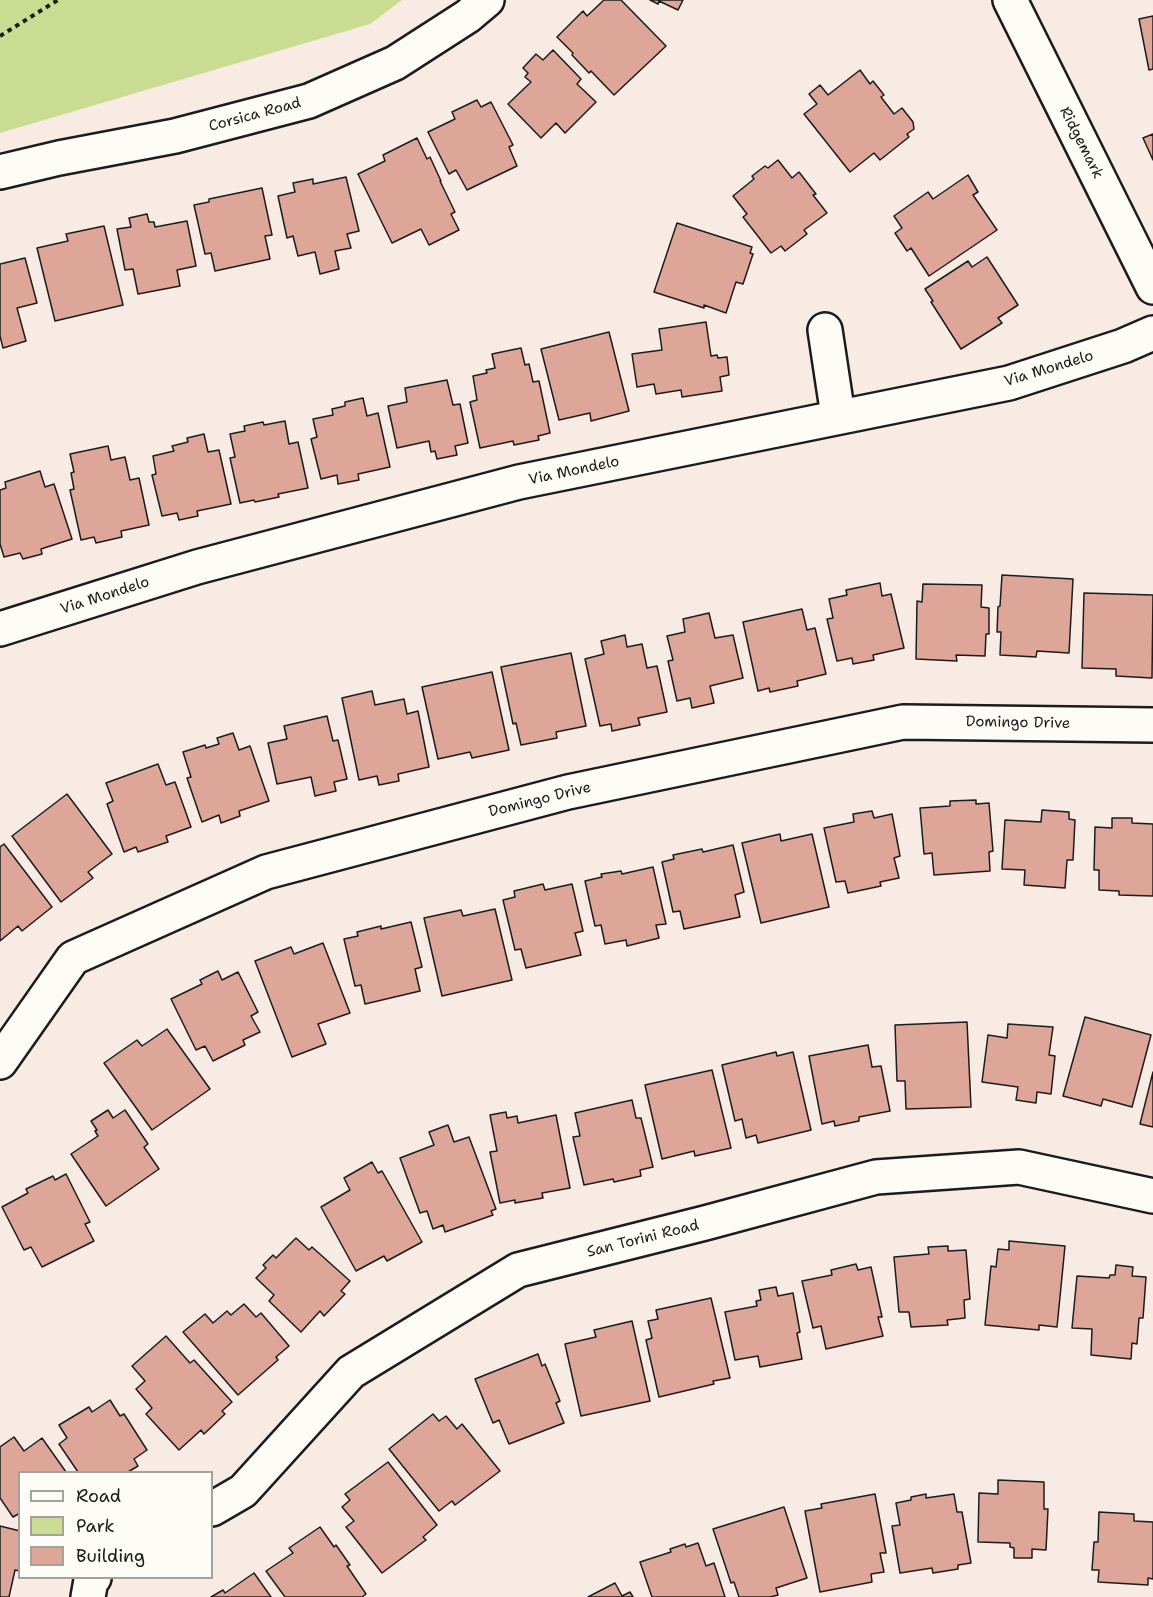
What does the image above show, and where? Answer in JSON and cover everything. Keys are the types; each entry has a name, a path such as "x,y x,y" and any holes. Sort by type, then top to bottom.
{"street":[{"name":"Corsica Road","path":"0,172 58,158 175,136 309,101 395,63 468,16 487,0"},
{"name":"Ridgemark","path":"1010,0 1153,287"},
{"path":"825,330 838,416"},
{"name":"Via Mondelo","path":"0,629 197,567 519,482 1009,382 1123,346 1153,333"},
{"name":"Domingo Drive","path":"0,1062 73,958 266,872 568,792 903,722 1153,725"},
{"name":"San Torini Road","path":"213,1508 243,1491 351,1372 518,1270 876,1177 1019,1167 1153,1196"},
{"path":"88,1597 92,1579"}],"path":[{"path":"0,36 58,0"}],"green space":[{"path":"0,0 402,0 370,24 0,133"}],"building":[{"path":"604,0 621,0 666,46 614,95 591,71 589,73 557,37 583,11 587,16"},
{"path":"650,0 683,0 678,10 659,1 658,4"},
{"path":"1153,16 1153,69 1149,70 1139,19"},
{"path":"553,50 581,79 577,84 596,102 565,133 556,123 541,138 508,104 531,82 525,77 528,73 523,68 536,54 543,60"},
{"path":"860,70 870,84 873,81 884,95 881,97 894,114 902,108 913,122 914,129 907,134 909,137 880,160 874,153 850,172 804,114 817,104 809,94 820,85 828,95"},
{"path":"477,100 481,107 491,102 513,145 509,147 517,166 467,190 456,170 449,174 428,132 455,119 452,112"},
{"path":"1153,134 1153,160 1143,138"},
{"path":"417,138 427,159 430,157 441,181 455,212 451,214 459,230 429,245 421,229 392,243 358,174 385,161 383,155"},
{"path":"778,160 792,178 799,172 827,213 804,230 807,234 785,251 781,246 771,253 743,217 747,214 733,196 754,179 752,176"},
{"path":"968,175 978,192 973,195 997,230 929,276 911,248 907,251 895,233 902,228 894,216 928,192 933,199"},
{"path":"346,177 359,231 347,234 351,248 335,251 339,269 320,274 315,252 298,256 293,236 287,238 278,196 295,192 293,183 313,179 313,184"},
{"path":"262,188 272,235 265,236 270,259 215,271 211,253 205,254 194,205 209,202 209,199"},
{"path":"147,214 149,222 154,222 155,227 187,221 196,266 177,270 180,286 138,294 133,269 125,270 117,229 131,227 129,218"},
{"path":"677,223 752,247 750,253 753,254 743,284 736,282 726,313 654,292"},
{"path":"104,226 123,305 55,321 37,248 68,241 66,234"},
{"path":"987,257 1018,305 998,318 1002,323 961,349 925,289 968,261 972,267"},
{"path":"25,258 37,303 17,308 26,341 3,348 0,336 0,264"},
{"path":"706,322 711,356 727,357 729,375 720,377 722,391 682,397 681,390 656,394 654,384 637,387 632,354 662,350 659,329"},
{"path":"609,332 629,411 591,421 590,413 559,420 541,349"},
{"path":"521,348 525,365 529,364 533,382 539,381 550,433 538,436 539,440 514,445 513,441 480,448 470,402 477,400 473,376 487,373 486,370 495,368 492,354"},
{"path":"447,380 453,405 460,404 468,443 455,446 457,455 437,459 435,451 431,452 429,441 397,448 388,406 407,402 405,388"},
{"path":"363,398 367,416 378,413 390,467 358,474 359,480 338,484 337,475 321,479 311,439 317,437 313,419 333,415 332,409 345,406 345,402"},
{"path":"285,421 289,444 298,442 308,488 278,494 279,497 240,503 230,458 235,457 230,434 245,431 244,426"},
{"path":"204,434 208,452 219,450 231,504 197,511 198,516 179,520 177,513 162,516 152,475 156,474 153,456 174,451 172,446 188,442 187,438"},
{"path":"108,446 111,460 125,457 130,480 139,478 149,525 121,531 122,537 96,543 94,537 81,540 70,490 74,489 71,473 74,472 70,454"},
{"path":"40,471 45,487 54,484 72,539 41,549 42,554 23,559 20,553 4,557 0,544 0,490 6,488 5,482"},
{"path":"1002,575 1073,579 1069,653 1037,651 1036,657 1000,655 1001,632 997,632"},
{"path":"880,583 882,596 891,594 904,648 873,655 874,660 853,664 852,658 837,661 827,619 833,618 829,599 847,595 846,590"},
{"path":"923,584 982,585 981,607 989,608 989,634 986,634 985,656 956,655 957,661 916,659 917,601 922,602"},
{"path":"1084,593 1153,595 1152,678 1116,676 1116,669 1082,668"},
{"path":"802,609 807,630 815,628 826,674 797,681 798,686 770,692 769,688 758,691 743,622"},
{"path":"709,613 715,638 733,635 743,678 710,686 714,703 692,708 690,698 677,701 668,661 673,660 667,636 685,632 683,619"},
{"path":"625,635 627,647 642,644 647,668 657,666 667,712 638,718 640,725 612,731 611,724 600,726 585,659 604,654 601,641"},
{"path":"571,653 586,726 556,732 557,738 521,745 516,723 513,724 501,667"},
{"path":"492,672 509,750 472,758 470,752 438,759 422,687"},
{"path":"372,691 375,705 404,699 407,714 418,711 429,767 398,774 399,781 379,785 377,776 359,780 342,698"},
{"path":"327,716 333,741 338,740 347,779 334,782 336,791 315,796 311,777 277,784 268,743 287,739 284,726"},
{"path":"233,733 239,750 250,746 269,801 239,811 240,816 221,823 219,815 202,822 187,778 191,777 183,752 205,745 206,748 219,744 217,738"},
{"path":"158,764 166,785 175,782 191,827 166,836 168,842 138,852 136,847 124,852 107,804 113,801 106,783"},
{"path":"67,794 112,854 88,872 93,878 61,902 12,836"},
{"path":"976,800 976,804 989,803 993,851 989,852 990,871 934,875 932,853 924,854 920,808 950,806 950,801"},
{"path":"1042,810 1069,812 1069,819 1075,820 1073,860 1067,860 1065,888 1024,885 1025,870 1002,869 1005,820 1041,822"},
{"path":"872,811 874,818 892,814 900,856 894,858 899,878 880,882 881,886 848,893 845,881 836,882 824,828 854,822 853,814"},
{"path":"1112,818 1132,818 1132,823 1153,824 1153,896 1119,895 1119,891 1099,890 1099,870 1094,870 1095,827 1112,828"},
{"path":"780,834 781,841 812,834 829,907 761,923 742,843"},
{"path":"4,844 52,907 22,931 18,926 0,941 0,847"},
{"path":"733,845 744,892 735,895 740,917 684,929 680,911 673,912 662,862 674,859 673,855 702,849 703,852"},
{"path":"653,867 666,924 656,925 659,938 627,946 626,940 605,944 601,925 595,926 585,881 602,877 601,874 621,871 622,874"},
{"path":"543,884 545,890 572,884 583,931 575,933 581,955 526,968 521,949 515,950 503,900 515,897 514,891"},
{"path":"495,909 512,980 442,996 424,918 461,910 463,916"},
{"path":"411,922 422,967 415,969 420,991 365,1004 361,985 355,986 344,939 358,936 357,932"},
{"path":"323,943 350,1013 318,1024 326,1044 292,1057 255,961 291,947 294,954"},
{"path":"218,971 222,980 238,972 258,1012 251,1016 260,1032 243,1040 245,1045 213,1061 205,1046 196,1050 171,999 202,984 200,980"},
{"path":"1085,1017 1151,1035 1132,1107 1103,1099 1101,1106 1063,1096"},
{"path":"967,1022 971,1107 906,1109 905,1081 897,1081 895,1025"},
{"path":"1008,1024 1053,1027 1049,1055 1055,1056 1051,1094 1037,1092 1036,1103 1016,1100 1018,1087 982,1082 988,1035 1007,1038"},
{"path":"167,1029 210,1089 152,1130 104,1063 137,1040 142,1046"},
{"path":"868,1045 872,1067 881,1066 890,1111 859,1117 859,1121 835,1126 834,1121 822,1124 809,1056"},
{"path":"776,1052 777,1056 793,1052 811,1130 758,1143 756,1135 746,1138 742,1119 735,1121 722,1065"},
{"path":"712,1070 731,1148 695,1156 694,1151 662,1159 645,1085"},
{"path":"1153,1072 1153,1127 1140,1124"},
{"path":"632,1100 636,1118 641,1118 653,1167 640,1170 641,1176 584,1185 573,1137 580,1136 575,1113"},
{"path":"108,1110 113,1118 125,1110 148,1144 144,1147 159,1169 106,1206 71,1154 98,1136 91,1121"},
{"path":"506,1112 507,1118 517,1116 518,1123 556,1115 570,1188 542,1193 543,1198 500,1203 490,1152 497,1151 490,1115"},
{"path":"448,1125 454,1142 469,1137 496,1209 491,1211 493,1215 445,1232 443,1225 433,1229 427,1211 420,1213 400,1158 434,1145 429,1132"},
{"path":"372,1162 378,1173 382,1171 422,1242 387,1261 384,1256 356,1271 321,1207 350,1190 344,1178"},
{"path":"66,1174 90,1222 85,1224 94,1241 42,1267 31,1247 24,1250 2,1207 28,1193 26,1189 53,1176 55,1180"},
{"path":"296,1238 309,1250 312,1247 350,1281 341,1291 345,1294 324,1316 320,1311 301,1332 269,1301 274,1295 256,1278 266,1268 263,1265 273,1255 276,1258"},
{"path":"1009,1241 1065,1246 1057,1327 1039,1325 1039,1330 985,1325 991,1266 996,1267 998,1249 1009,1250"},
{"path":"948,1246 948,1251 966,1250 970,1299 964,1300 965,1318 947,1320 948,1325 911,1327 909,1312 899,1312 894,1257 929,1254 928,1247"},
{"path":"856,1264 858,1270 871,1267 882,1317 878,1317 883,1336 826,1349 821,1326 813,1328 802,1281 832,1275 831,1270"},
{"path":"1116,1265 1133,1267 1132,1276 1146,1277 1143,1318 1139,1318 1137,1344 1132,1343 1131,1359 1091,1355 1092,1329 1072,1328 1077,1276 1109,1278 1110,1275 1115,1275"},
{"path":"776,1287 778,1296 793,1293 802,1359 760,1367 758,1356 735,1360 725,1312 757,1306 756,1301 761,1300 759,1290"},
{"path":"711,1298 730,1378 659,1397 646,1340 652,1338 648,1321 658,1319 656,1310"},
{"path":"244,1304 256,1317 261,1313 289,1346 276,1357 278,1360 238,1395 183,1332 205,1314 213,1323 227,1311 231,1315"},
{"path":"632,1321 650,1401 581,1416 565,1344 596,1337 594,1330"},
{"path":"166,1336 190,1363 194,1360 232,1402 222,1411 225,1414 204,1434 201,1430 179,1450 146,1414 152,1408 136,1389 145,1381 132,1366"},
{"path":"538,1354 542,1366 545,1364 560,1401 556,1403 564,1423 509,1444 499,1420 493,1423 475,1379"},
{"path":"110,1400 120,1416 124,1414 147,1450 134,1459 138,1466 130,1471 77,1471 59,1444 67,1438 59,1425 89,1407 92,1412"},
{"path":"433,1414 439,1421 446,1416 457,1429 462,1424 500,1471 455,1505 452,1501 439,1511 389,1449"},
{"path":"14,1437 24,1451 42,1438 65,1471 18,1471 18,1514 13,1517 0,1498 0,1447"},
{"path":"388,1462 437,1525 423,1537 426,1540 382,1573 346,1527 354,1521 342,1507 350,1500 345,1494"},
{"path":"998,1480 1044,1482 1044,1509 1048,1509 1046,1550 1032,1549 1032,1558 1014,1558 1014,1548 1010,1547 1010,1543 978,1542 979,1493 998,1494"},
{"path":"875,1494 886,1553 880,1553 884,1572 871,1574 872,1582 820,1592 805,1511 822,1508 821,1504"},
{"path":"926,1494 926,1498 954,1494 957,1512 962,1512 971,1563 958,1565 958,1569 933,1573 932,1568 900,1573 892,1526 900,1525 896,1503"},
{"path":"784,1507 807,1578 776,1588 778,1595 739,1597 734,1582 731,1583 713,1529"},
{"path":"1099,1512 1134,1514 1134,1521 1153,1522 1153,1579 1148,1578 1148,1585 1098,1582 1099,1570 1092,1570 1094,1542 1098,1542"},
{"path":"0,1526 18,1530 18,1571 15,1570 9,1597 0,1597"},
{"path":"320,1527 350,1565 347,1566 366,1594 362,1597 285,1597 266,1571 293,1553 289,1548"},
{"path":"698,1543 706,1566 714,1563 725,1597 652,1597 640,1562 671,1552 670,1549 685,1544 686,1547"},
{"path":"254,1573 271,1597 211,1597 223,1590 225,1593"},
{"path":"615,1583 622,1596 630,1592 633,1597 588,1597"}]}
